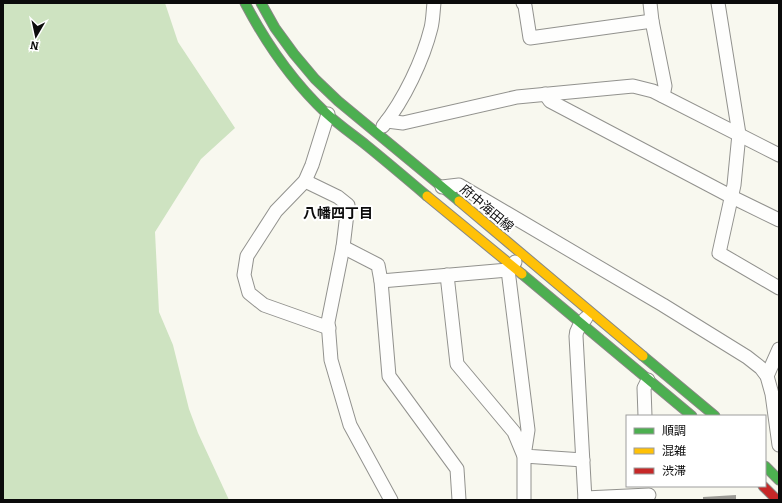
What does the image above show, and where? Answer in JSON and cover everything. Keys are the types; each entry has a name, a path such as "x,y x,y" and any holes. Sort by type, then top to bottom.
{"main road":[{"path":"245,3 265,39 280,61 305,91 328,114 510,268 581,324 691,415"},
{"name":"府中海田線","path":"261,3 275,28 294,54 315,79 338,101 714,415"},
{"path":"764,487 777,500"}],"street":[{"path":"366,145 387,121 400,101 421,61 431,27 434,3"},
{"path":"523,3 525,6 530,38 652,20"},
{"path":"650,3 665,86 663,96"},
{"path":"718,3 739,134 734,185 720,253 779,288"},
{"path":"387,121 403,123 517,96 633,86 653,91 779,154"},
{"path":"545,94 550,101 732,197 779,220"},
{"path":"328,114 312,166 305,181 276,211 247,256 244,275 249,293 264,305 328,328"},
{"path":"305,181 338,197 348,205 344,247 328,322 331,360 350,426 391,500"},
{"path":"442,187 459,186 670,309 761,368 767,376 772,394 779,445"},
{"path":"344,247 378,264 381,281 389,376 458,468 460,500"},
{"path":"521,254 510,268 528,430 524,456 524,500"},
{"path":"381,281 510,268"},
{"path":"448,275 457,364 514,432 524,456"},
{"path":"591,313 576,331 585,499 649,494"},
{"path":"767,376 779,349"},
{"path":"645,415 644,388 648,380"},
{"path":"524,456 583,460"}],"green space":[{"path":"3,3 165,3 178,42 235,128 201,159 155,232 159,312 173,345 189,409 198,433 229,500 3,500"}],"building":[{"path":"736,495 736,500 703,500 703,497"}],"traffic: fast":[{"path":"245,3 271,47 291,75 314,101 336,122 374,151 427,196"},
{"path":"261,3 275,28 315,79 338,101 459,201"},
{"path":"522,274 691,415"},
{"path":"643,356 714,415"},
{"path":"766,467 779,480"}],"traffic: slow":[{"path":"427,196 522,274"},
{"path":"459,201 643,356"}],"traffic: jam":[{"path":"764,487 777,500"}],"district":[{"name":"八幡四丁目","path":"338,213"}]}
